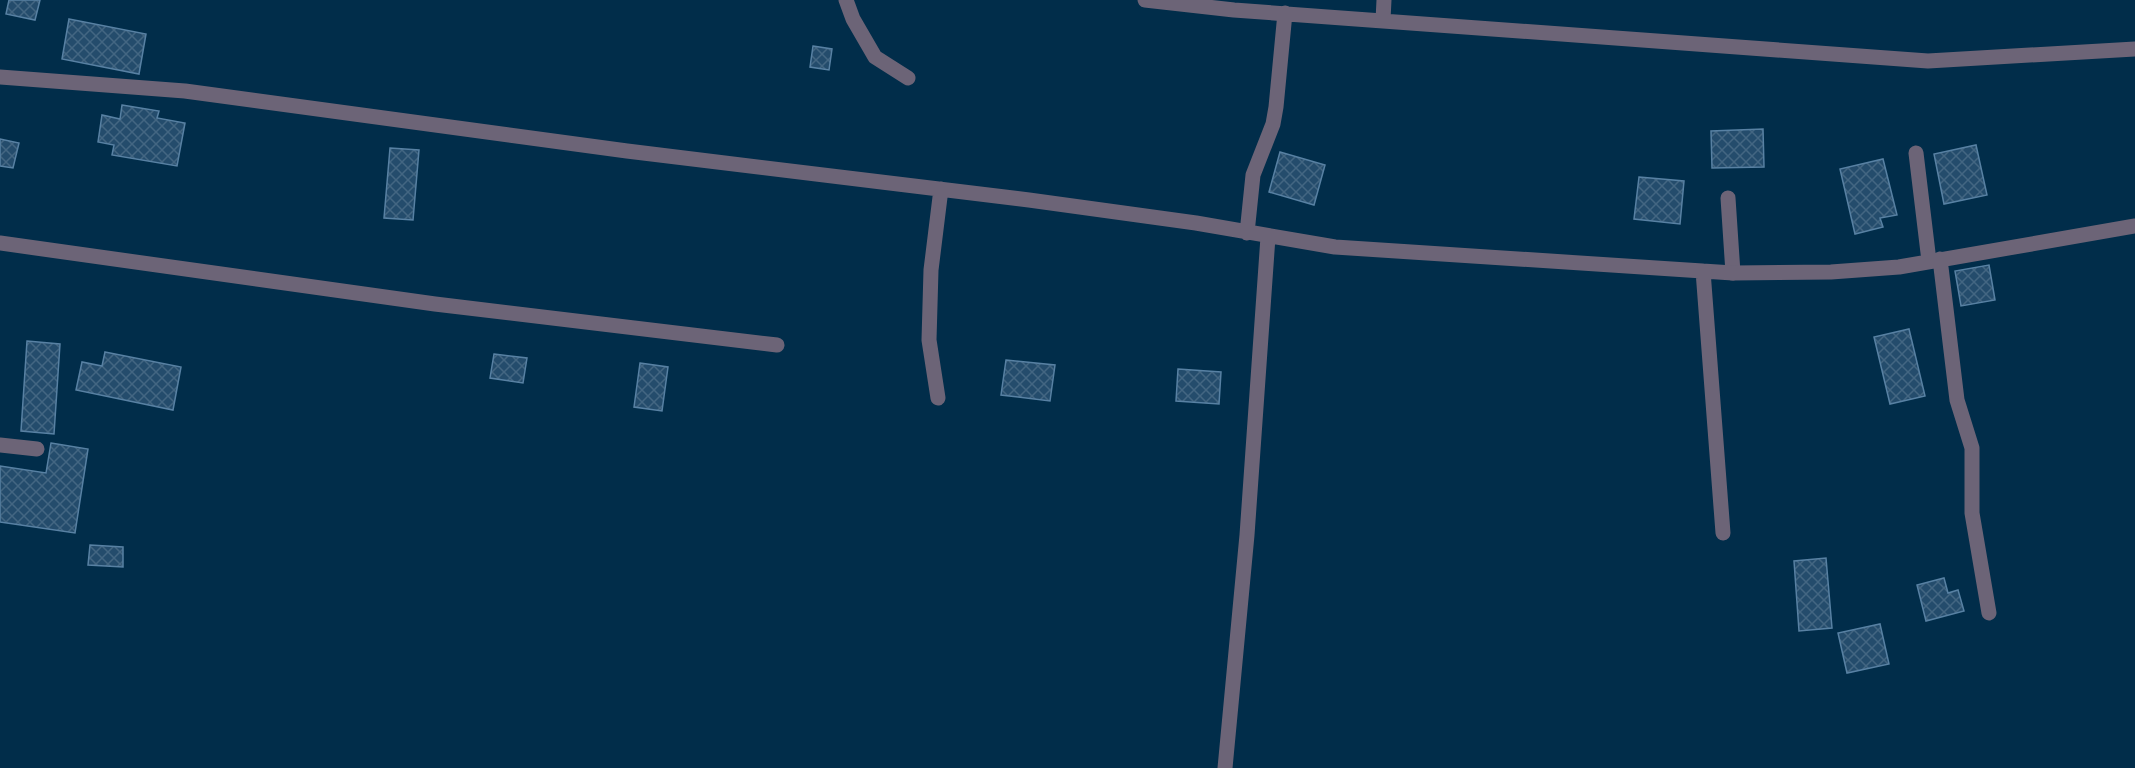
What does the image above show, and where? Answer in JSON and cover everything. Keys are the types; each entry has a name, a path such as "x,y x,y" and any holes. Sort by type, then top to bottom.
{"street":[{"path":"846,0 853,19 875,57 908,78"},
{"path":"1144,0 1284,13 1928,62 2135,49"},
{"path":"1383,20 1384,0"},
{"path":"1247,233 1253,175 1273,124 1276,107 1284,13"},
{"path":"0,77 185,91 660,155 1196,223 1335,247 1732,273 1831,272 1899,267 2135,226"},
{"path":"1916,153 1957,400 1972,448 1972,513 1989,613"},
{"path":"938,398 929,340 931,270 941,189"},
{"path":"1728,198 1732,273"},
{"path":"1225,768 1247,535 1268,237"},
{"path":"0,243 435,304 777,345"},
{"path":"1703,271 1723,533"},
{"path":"0,445 37,449"}],"building":[{"path":"9,0 40,0 35,20 6,14"},
{"path":"69,19 146,34 139,74 62,59"},
{"path":"813,46 832,49 829,70 810,67"},
{"path":"122,105 159,111 157,118 185,123 177,166 112,155 114,145 98,142 102,115 120,119"},
{"path":"1763,129 1764,167 1712,168 1711,131"},
{"path":"0,139 19,143 13,168 0,166"},
{"path":"1976,145 1987,195 1944,204 1934,154"},
{"path":"390,148 419,150 413,220 384,218"},
{"path":"1280,152 1325,165 1314,205 1269,192"},
{"path":"1883,159 1897,215 1880,218 1883,227 1855,234 1840,169"},
{"path":"1639,177 1684,181 1680,224 1634,219"},
{"path":"1989,265 1995,300 1961,306 1955,271"},
{"path":"1909,329 1925,396 1890,404 1874,337"},
{"path":"27,341 60,344 54,434 21,431"},
{"path":"105,352 181,367 173,410 76,390 82,362 102,366"},
{"path":"494,354 527,358 523,383 490,378"},
{"path":"1006,360 1055,365 1050,401 1001,395"},
{"path":"640,363 668,367 662,411 634,407"},
{"path":"1178,369 1221,372 1219,404 1176,401"},
{"path":"51,443 88,449 75,533 0,522 0,466 46,473"},
{"path":"90,545 123,547 123,567 88,565"},
{"path":"1826,558 1832,628 1799,631 1794,561"},
{"path":"1944,578 1948,593 1958,590 1964,611 1926,621 1917,585"},
{"path":"1880,624 1889,664 1847,673 1838,633"}]}
